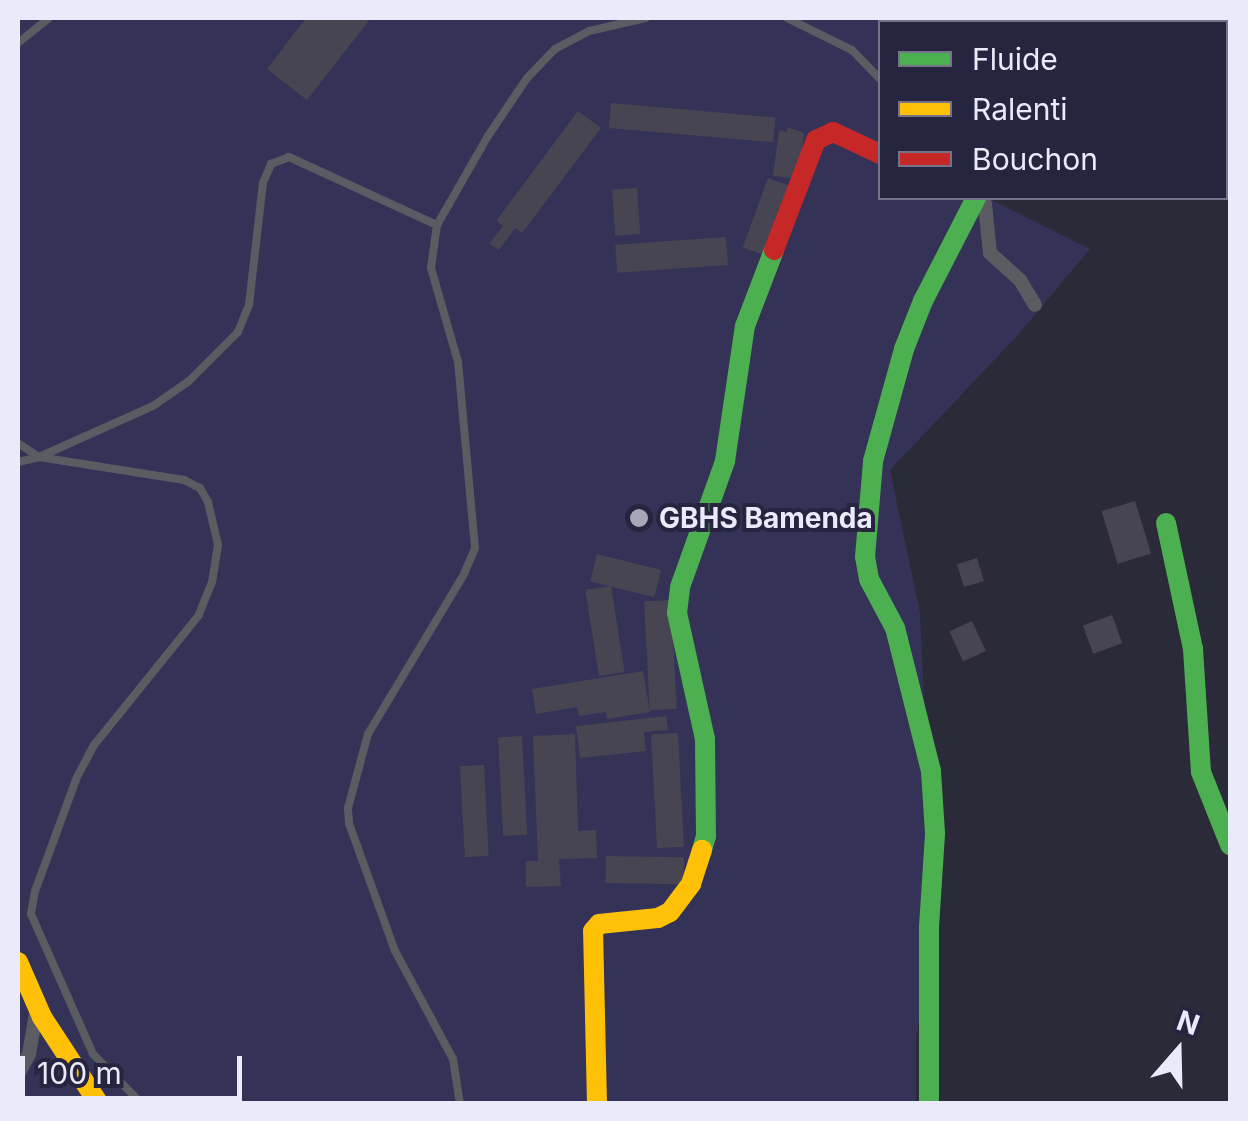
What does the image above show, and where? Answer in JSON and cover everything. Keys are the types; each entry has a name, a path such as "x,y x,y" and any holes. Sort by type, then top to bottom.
{"street":[{"path":"596,1104 593,931 599,924 658,918 670,912 691,884 706,836 709,793 704,739 676,613 680,587 702,537 725,461 745,326 816,140 833,132 878,153"},
{"path":"929,1104 929,926 935,833 931,771 895,628 869,578 865,557 874,461 904,349 923,301 975,200"},
{"path":"979,200 985,204 990,253 1020,280 1035,305"},
{"path":"1166,523 1194,648 1201,772 1230,845"},
{"path":"18,962 38,1007 99,1104"},
{"path":"18,1074 29,1054 38,1007"}],"lane":[{"path":"18,43 50,18"},
{"path":"460,1104 453,1059 395,951 349,823 348,808 368,734 464,574 474,548 458,362 431,268 437,226 488,136 527,78 555,49 588,31 646,18"},
{"path":"787,18 852,50 878,77"},
{"path":"18,473 22,462 153,406 190,381 238,332 249,305 263,182 271,164 289,157 437,226"},
{"path":"18,443 39,457 184,480 200,488 208,502 218,545 212,582 199,615 94,745 77,776 35,890 31,914 93,1054 142,1104"}],"shaded area":[{"path":"18,18 928,18 878,20 878,200 992,200 1090,249 1018,335 890,470 920,613 934,917 916,1041 916,1103 18,1103"}],"building":[{"path":"306,18 371,18 307,100 267,69"},
{"path":"611,103 775,117 773,142 609,128"},
{"path":"578,111 601,128 522,233 515,228 499,250 489,244 503,226 496,221"},
{"path":"787,127 804,133 799,179 773,176 779,130 787,132"},
{"path":"768,178 793,187 768,257 743,248"},
{"path":"637,188 640,234 615,236 612,190"},
{"path":"726,237 728,265 617,273 615,245"},
{"path":"1135,501 1151,554 1118,564 1102,511"},
{"path":"597,554 661,570 654,597 590,581"},
{"path":"977,558 984,581 964,587 957,564"},
{"path":"611,586 625,672 599,676 585,590"},
{"path":"671,600 677,709 650,710 644,601"},
{"path":"1112,615 1122,643 1093,654 1083,626"},
{"path":"972,621 986,651 963,661 949,632"},
{"path":"643,671 650,712 607,719 606,712 579,716 577,707 536,714 532,689"},
{"path":"666,716 668,730 644,732 646,751 580,758 576,726"},
{"path":"678,733 684,847 657,848 651,734"},
{"path":"575,734 578,831 596,830 597,858 559,859 561,886 526,887 526,861 538,861 533,736"},
{"path":"522,736 527,835 503,836 498,737"},
{"path":"484,765 489,856 465,857 460,766"},
{"path":"606,856 684,857 684,884 606,883"}],"traffic: fast":[{"path":"929,1104 929,927 935,833 931,771 895,628 869,579 865,557 873,461 904,349 923,301 975,200"},
{"path":"702,850 706,836 705,739 677,613 680,587 725,461 745,326 774,250"},
{"path":"1166,523 1193,649 1201,772 1230,845"}],"traffic: slow":[{"path":"597,1104 593,931 599,924 658,918 670,912 691,884 702,850"},
{"path":"18,962 42,1017 99,1104"}],"traffic: jam":[{"path":"774,250 816,140 833,132 878,153"}],"place":[{"name":"GBHS Bamenda","path":"639,518"}]}
